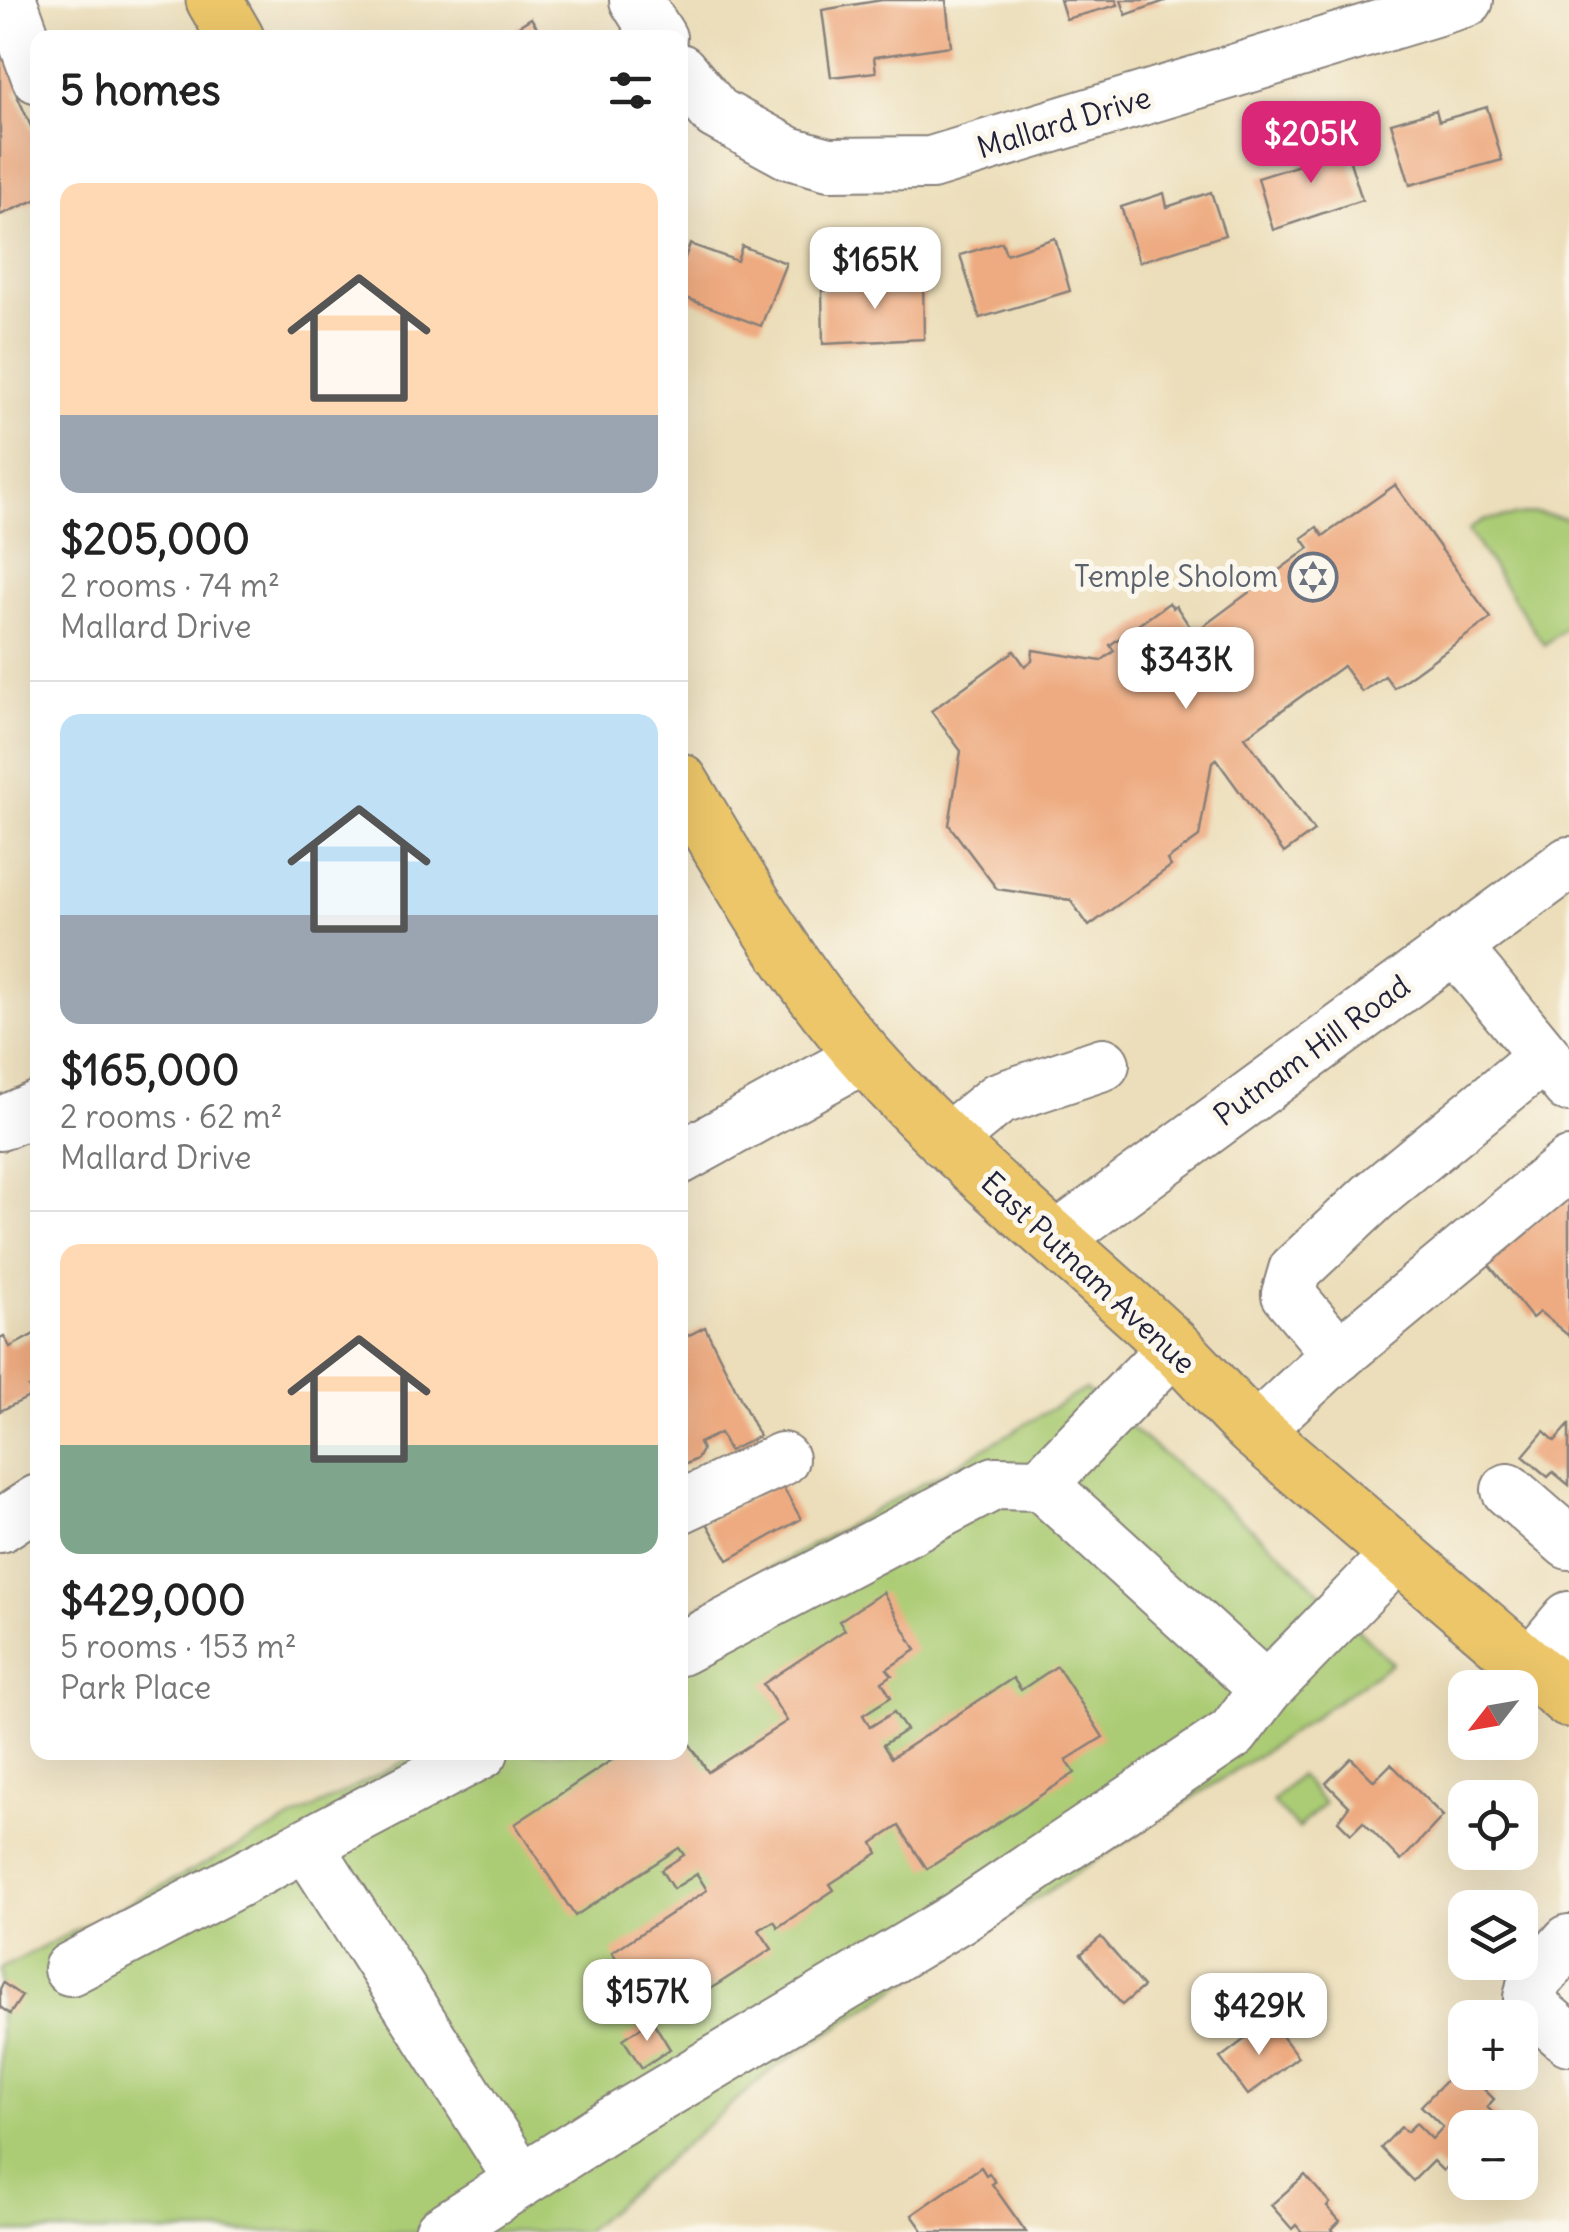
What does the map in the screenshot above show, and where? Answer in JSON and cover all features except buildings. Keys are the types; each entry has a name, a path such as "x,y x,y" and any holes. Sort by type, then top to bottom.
{"main road":[{"path":"214,0 231,30"},
{"name":"East Putnam Avenue","path":"688,794 777,939 840,1028 945,1142 1174,1347 1228,1407 1549,1683"}],"street":[{"path":"10,0 30,55"},
{"path":"636,0 655,30"},
{"name":"Mallard Drive","path":"688,80 716,113 789,154 830,164 931,163 1468,0"},
{"name":"Putnam Hill Road","path":"1055,1240 1569,863"},
{"path":"1339,1355 1288,1294 1295,1270 1372,1197 1556,1071 1454,946"},
{"path":"688,1154 865,1056"},
{"path":"945,1142 998,1099 1103,1064"},
{"path":"0,1124 30,1111"},
{"path":"1255,1431 1339,1355 1569,1164"},
{"path":"1041,1484 1174,1347"},
{"path":"688,1503 782,1459"},
{"path":"688,1645 995,1483 1041,1484 1266,1689"},
{"path":"1508,1490 1569,1543"},
{"path":"0,1526 30,1506"},
{"path":"441,2232 603,2128 958,1918 1233,1733 1266,1689 1398,1554"},
{"path":"1549,1683 1569,1618"},
{"path":"70,1969 467,1760"},
{"path":"306,1845 522,2180"},
{"path":"1569,1942 1534,1982 1530,1998 1539,2014 1569,2039"}],"green space":[{"path":"1535,513 1569,519 1569,625 1544,645 1468,530 1483,520"},
{"path":"1085,1389 1282,1554 1392,1663 1259,1755 771,2070 584,2232 0,2232 0,1969 407,1760 688,1760 688,1614"},
{"path":"1299,1775 1324,1803 1298,1829 1272,1802"}],"place":[{"name":"Temple Sholom","path":"1313,577"}]}
